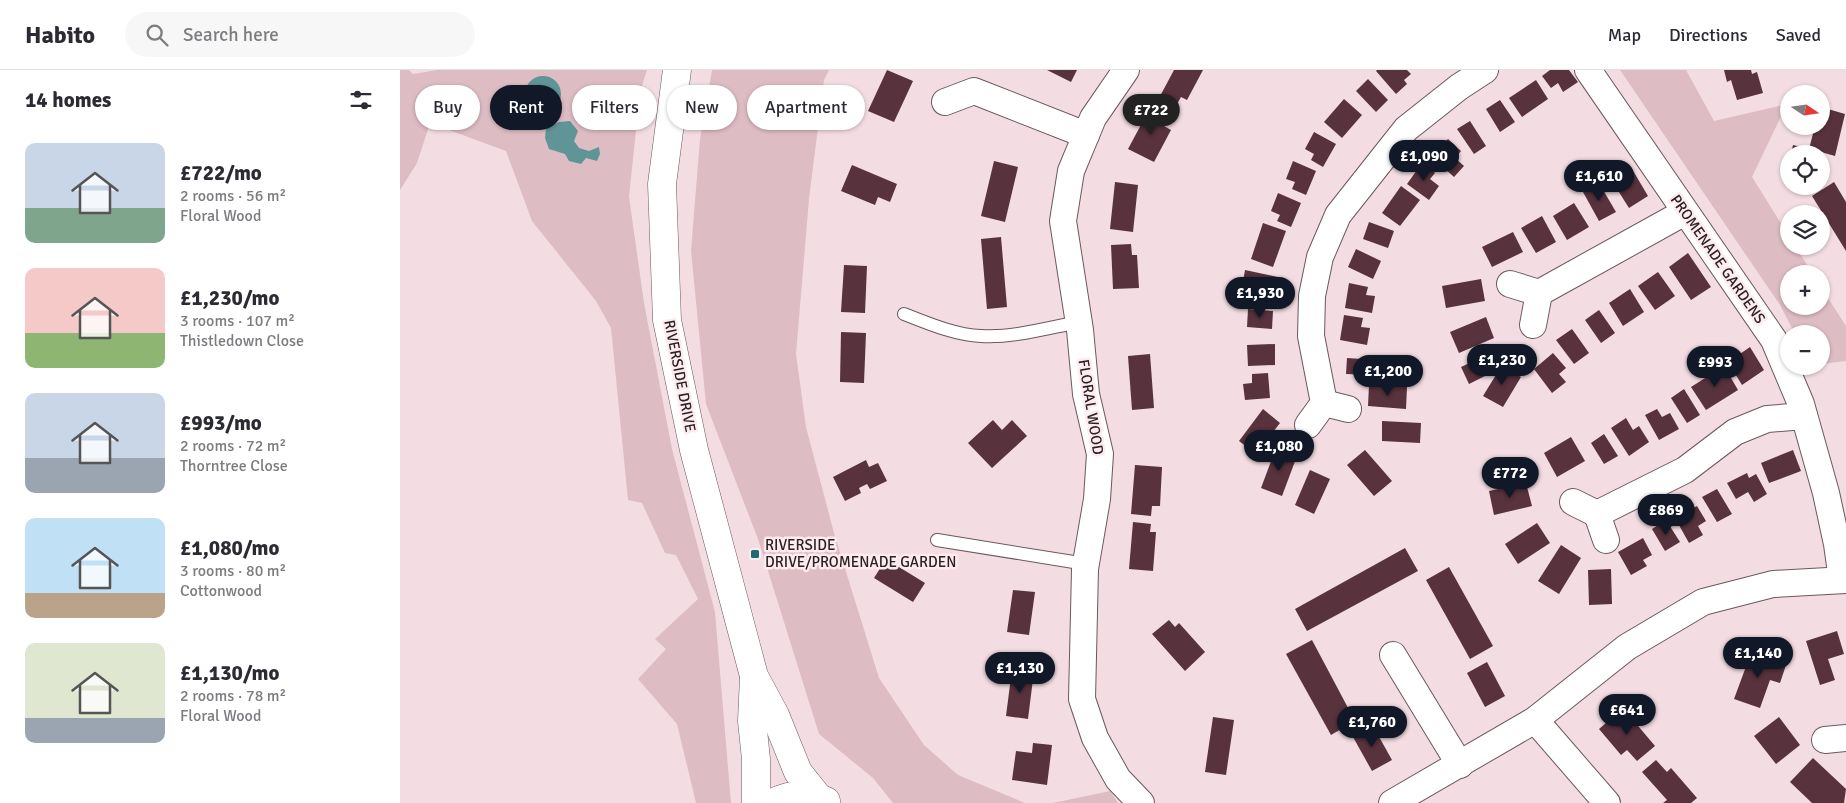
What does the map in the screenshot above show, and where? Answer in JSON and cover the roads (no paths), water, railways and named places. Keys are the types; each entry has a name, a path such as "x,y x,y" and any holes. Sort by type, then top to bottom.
{"street":[{"name":"RIVERSIDE DRIVE","path":"676,70 662,184 667,320 694,450 754,676 775,715 798,772 824,800"},
{"name":"FLORAL WOOD","path":"1126,70 1093,118 1071,171 1063,221 1079,322 1086,394 1100,454 1097,499 1086,564 1082,699 1100,746 1118,779 1141,803"},
{"path":"1308,426 1336,406 1311,336 1312,296 1320,257 1338,215 1406,129 1459,87 1485,70"},
{"name":"PROMENADE GARDENS","path":"1392,803 1535,720 1627,647 1703,602 1774,584 1844,580 1826,492 1804,416 1774,340 1588,70"},
{"path":"945,102 974,91 1086,135"},
{"path":"1510,284 1539,293 1685,212"},
{"path":"1533,325 1539,293"},
{"path":"1597,514 1685,470 1735,432 1767,419 1804,416"},
{"path":"1573,502 1597,514 1606,540"},
{"path":"1393,655 1460,765"},
{"name":"RIVERSIDE DRIVE","path":"754,676 752,720 756,759 756,803"},
{"path":"1535,720 1608,803"},
{"path":"772,803 782,798 800,794 824,800"}],"lane":[{"path":"904,314 932,324 979,336 1002,336 1079,322"},
{"path":"937,540 1086,564"}],"water":[{"path":"543,76 550,77 559,85 527,85 536,77"},
{"path":"570,121 572,130 578,131 574,141 579,148 589,151 599,147 600,154 597,161 586,158 581,164 569,161 565,154 549,149 545,138 546,130 562,130 562,122"}],"place":[{"name":"RIVERSIDE DRIVE/PROMENADE GARDEN","path":"755,554"}]}
